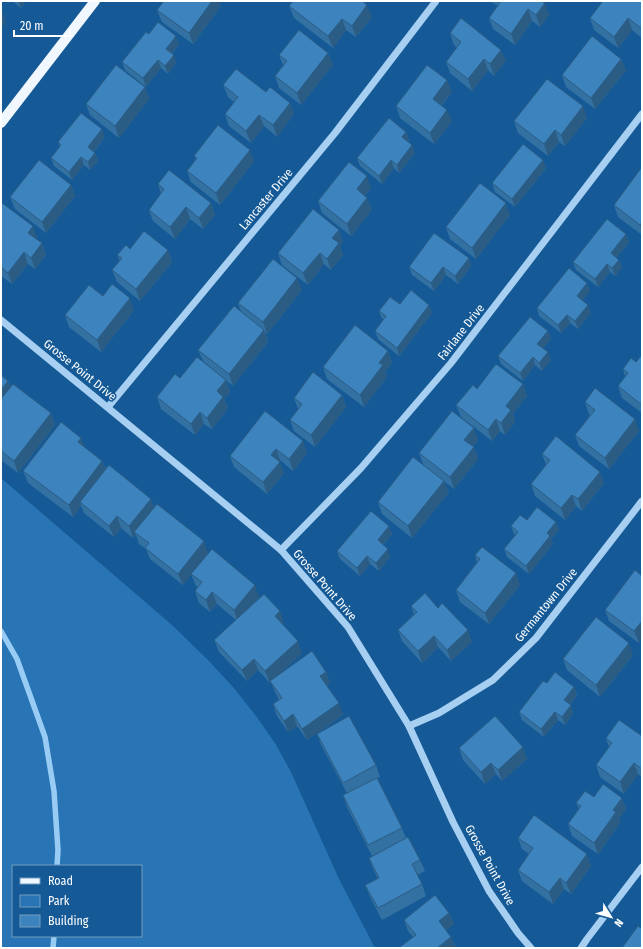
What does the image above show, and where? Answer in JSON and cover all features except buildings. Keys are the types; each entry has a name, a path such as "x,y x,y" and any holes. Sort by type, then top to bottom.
{"main road":[{"path":"1,123 95,1"}],"street":[{"name":"Lancaster Drive","path":"108,408 335,133 436,1"},
{"name":"Fairlane Drive","path":"281,550 360,468 451,363 642,114"},
{"name":"Grosse Point Drive","path":"1,320 281,550 348,628 408,726 453,822 489,891 518,933 531,948"},
{"name":"Germantown Drive","path":"408,726 439,713 493,680 536,638 642,501"},
{"path":"582,948 587,939 642,867"}],"green space":[{"path":"1,478 172,625 233,687 275,743 291,772 339,879 375,948 1,948"}],"waterway":[{"path":"1,631 17,659 45,737 54,791 58,850 57,865"},
{"path":"53,948 54,937"}]}
